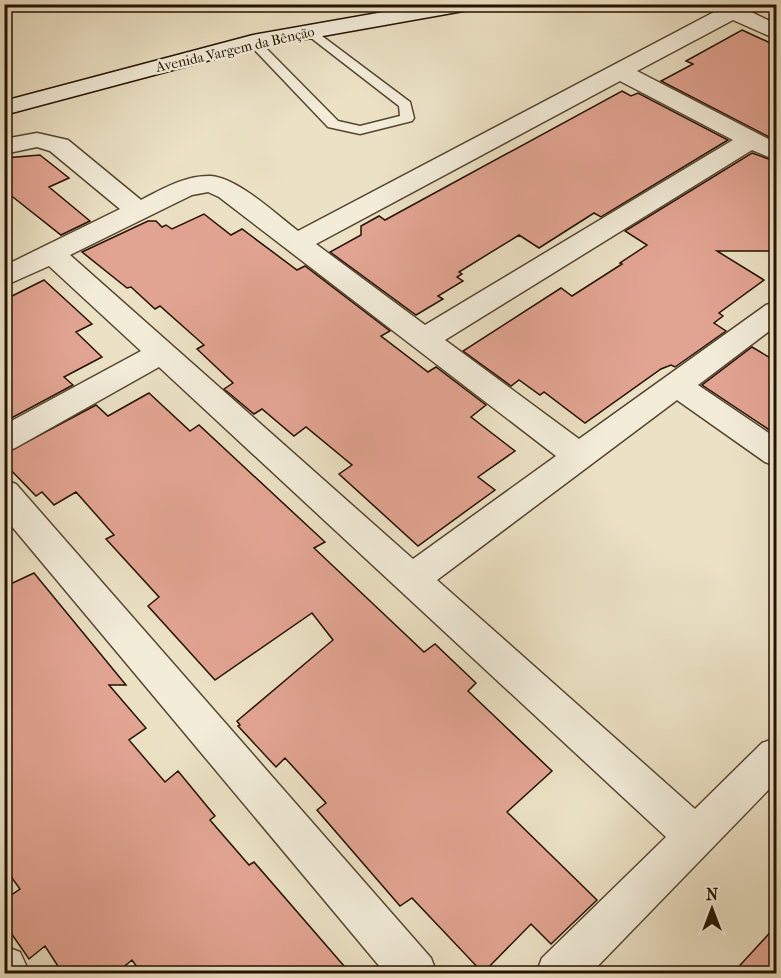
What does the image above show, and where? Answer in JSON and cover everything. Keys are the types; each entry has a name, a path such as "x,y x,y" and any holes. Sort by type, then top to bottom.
{"street":[{"name":"Avenida Vargem da Bênção","path":"4,108 253,42 469,4"},
{"path":"298,242 621,72 724,8 777,32"},
{"path":"621,72 777,153"},
{"path":"4,147 38,140 59,146 137,210"},
{"path":"424,339 751,140"},
{"path":"4,277 184,188 211,184 228,191 298,242 579,456"},
{"path":"52,254 696,837"},
{"path":"412,579 777,312"},
{"path":"4,440 162,352"},
{"path":"677,385 777,454"},
{"path":"4,493 415,974"},
{"path":"558,974 777,756"},
{"path":"4,968 8,974"}],"lane":[{"path":"253,42 333,124 342,129 353,133 407,118 405,105 310,31"}],"building":[{"path":"742,30 777,46 777,141 661,81 693,64 686,61"},
{"path":"622,91 631,96 638,93 728,140 601,217 594,213 539,248 519,235 459,272 462,274 457,277 463,281 438,296 443,299 416,315 330,252 361,235 361,226 379,216 385,220"},
{"path":"752,153 777,162 777,251 717,251 764,280 719,313 723,316 714,323 726,331 675,367 671,365 661,369 585,423 544,392 540,395 519,380 511,386 463,351 561,288 572,296 622,264 620,263 647,245 625,231"},
{"path":"40,155 69,178 49,187 90,221 61,235 4,190 4,158"},
{"path":"204,214 231,235 242,229 297,270 305,266 390,331 381,336 428,372 436,367 486,405 471,417 515,451 478,477 495,490 418,546 339,474 352,465 306,427 294,436 262,409 254,414 224,389 233,383 197,349 204,345 160,306 155,309 131,287 127,288 82,252 148,221 156,221 162,227 166,225 172,229"},
{"path":"44,280 92,324 76,332 102,357 64,377 73,385 4,422 4,300"},
{"path":"752,347 777,362 777,435 702,385"},
{"path":"149,393 190,431 199,425 325,542 314,548 424,652 435,644 476,683 468,691 552,771 507,812 597,900 551,944 531,924 483,973 412,898 400,906 317,810 326,803 285,758 276,767 238,726 240,725 237,721 333,640 312,613 215,680 148,606 159,597 106,539 114,535 76,492 54,505 42,492 36,496 4,463 4,454 96,405 108,416"},
{"path":"34,573 126,685 109,685 146,728 129,740 165,782 178,771 215,816 210,820 249,865 254,862 351,974 142,974 132,960 115,974 63,974 45,946 29,959 4,923 4,900 20,889 4,867 4,587"},
{"path":"777,925 777,974 732,974"}]}
